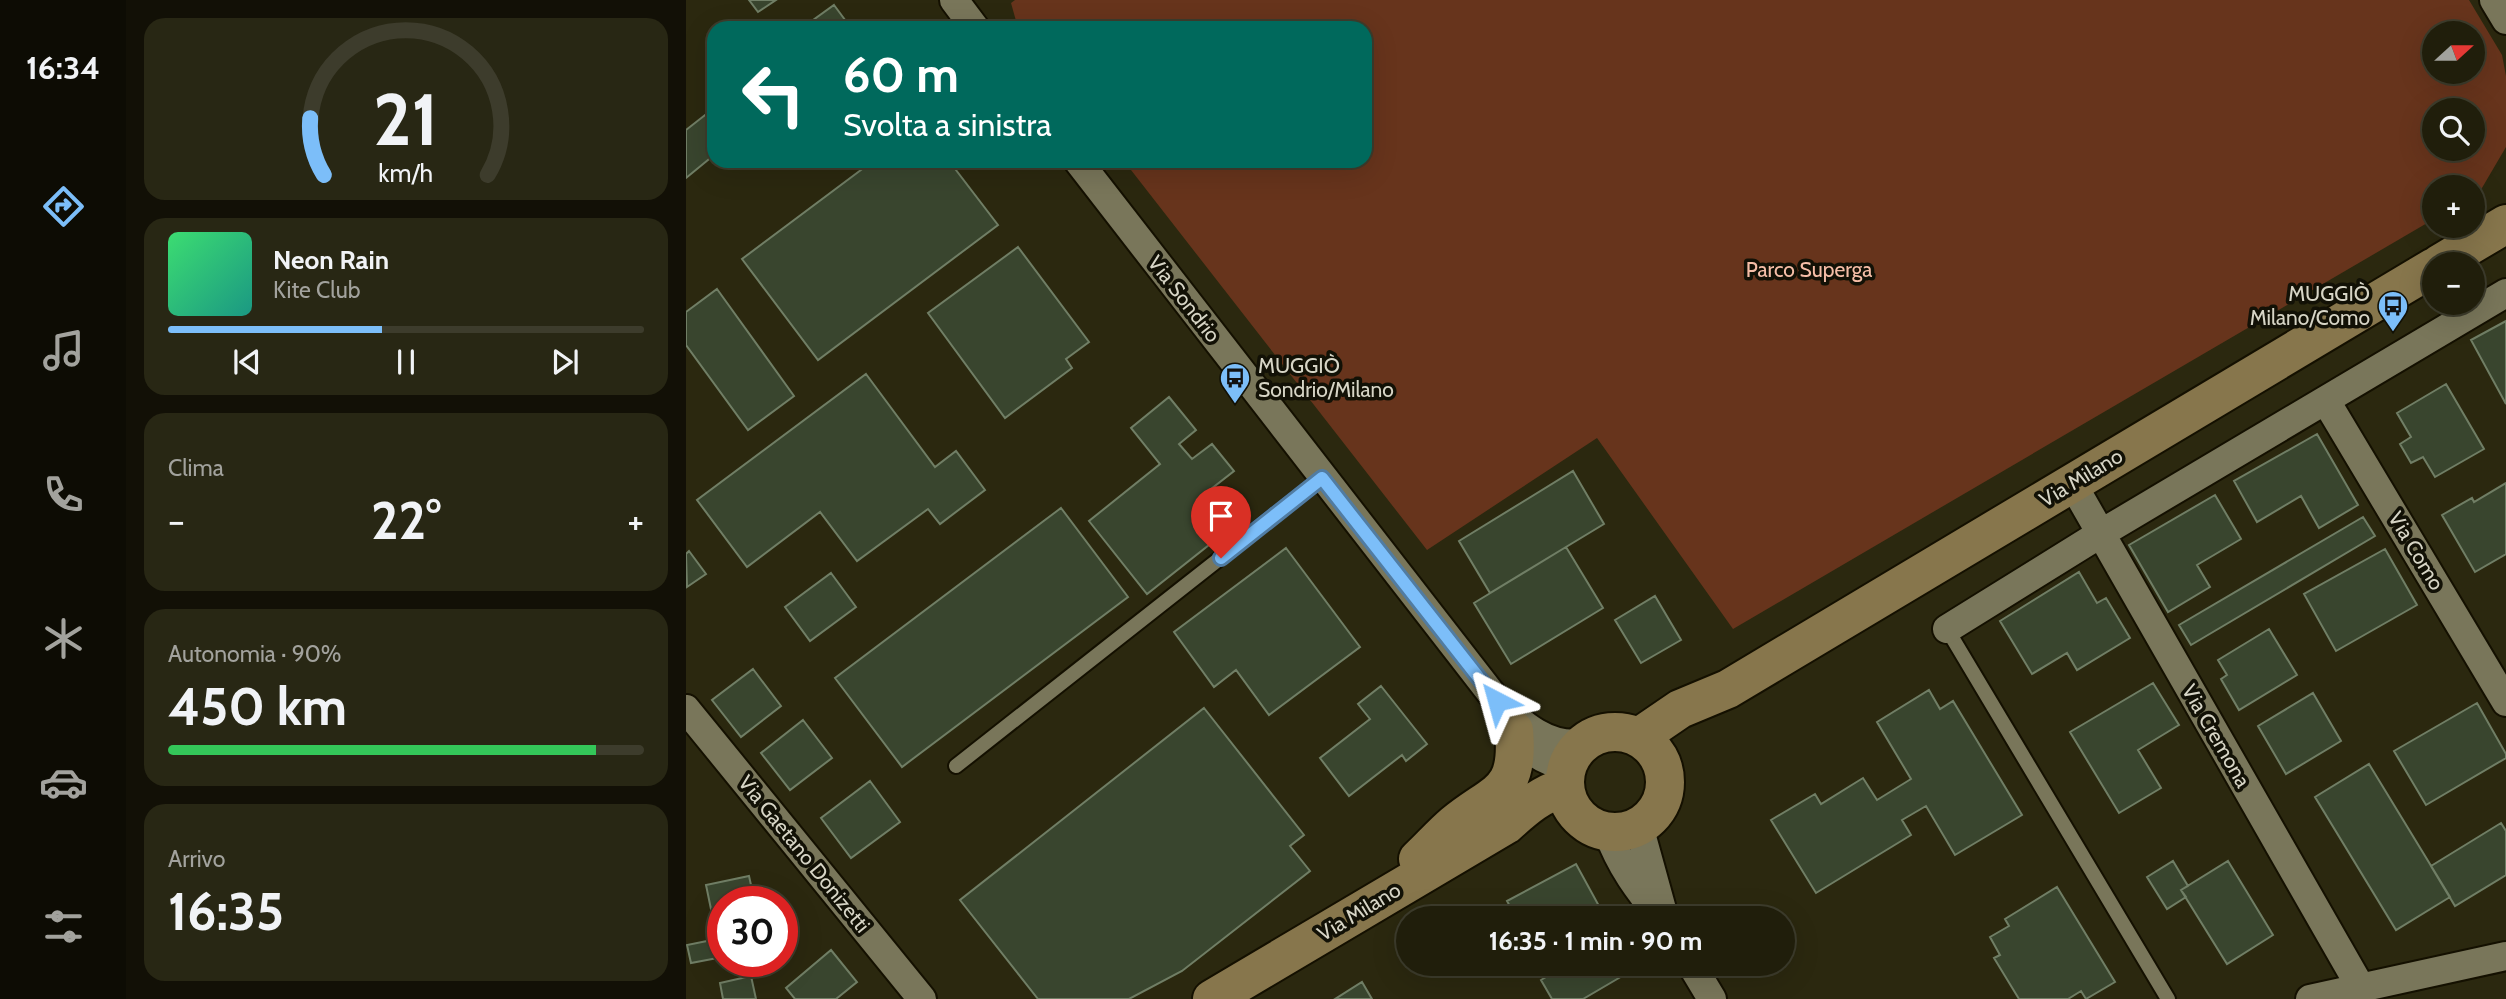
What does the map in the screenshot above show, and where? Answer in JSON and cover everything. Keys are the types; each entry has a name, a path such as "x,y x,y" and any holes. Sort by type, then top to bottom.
{"street":[{"path":"954,0 970,21"},
{"path":"2494,0 2506,20"},
{"name":"Via Sondrio","path":"1083,168 1531,751 1590,795"},
{"path":"2459,252 2506,224"},
{"name":"Via Milano","path":"1212,999 1506,825 1532,802 1549,792 1590,795 1593,736 1616,731 1650,749 1680,709 1728,689 2422,274"},
{"path":"1947,629 2100,534 2506,293"},
{"name":"Via Como","path":"2326,401 2506,702"},
{"name":"Via Cremona","path":"2072,484 2361,988"},
{"name":"Via Gaetano Donizetti","path":"686,709 922,999"},
{"path":"1369,907 1454,824 1497,794 1512,772 1516,749 1506,715"},
{"path":"1590,795 1658,810 1665,794 1666,778 1650,749"},
{"path":"1590,795 1628,877 1652,906"},
{"path":"2310,999 2506,956"},
{"path":"1698,976 1712,999"}],"lane":[{"path":"956,766 1322,478"},
{"path":"1947,629 2168,999"}],"green space":[{"name":"Parco Superga","path":"1015,0 2469,0 2482,21 2422,21 2422,84 2485,84 2485,27 2502,55 2506,76 2506,147 2485,183 2485,175 2422,175 2422,226 1733,629 1597,438 1427,550 1129,168 1372,168 1372,21 1016,21 1011,3"}],"building":[{"path":"749,0 776,0 758,12"},
{"path":"834,5 846,21 812,21"},
{"path":"707,114 707,161 686,178 686,130"},
{"path":"864,168 954,168 998,225 818,360 742,259"},
{"path":"1018,247 1089,342 1066,359 1072,368 1005,418 928,313"},
{"path":"717,289 794,396 748,430 686,345 686,312"},
{"path":"2506,321 2506,404 2471,340"},
{"path":"866,374 935,467 956,451 985,490 940,524 928,509 857,561 820,512 747,567 697,500"},
{"path":"2446,384 2484,449 2435,477 2423,457 2411,463 2400,444 2411,437 2397,413"},
{"path":"1169,397 1196,430 1179,444 1192,459 1212,444 1234,471 1197,500 1224,533 1147,594 1089,521 1160,464 1131,428"},
{"path":"2317,434 2358,505 2319,528 2301,496 2257,522 2234,481"},
{"path":"1573,471 1604,524 1490,593 1459,541"},
{"path":"2506,483 2506,554 2475,572 2442,515 2472,498 2474,502"},
{"path":"2215,495 2241,539 2197,565 2210,587 2168,612 2129,545"},
{"path":"1061,508 1128,597 902,767 835,678"},
{"path":"2363,517 2375,536 2191,645 2179,625"},
{"path":"1566,547 1603,608 1511,664 1474,603"},
{"path":"1286,548 1360,647 1269,715 1236,670 1214,687 1174,632"},
{"path":"2385,549 2417,605 2336,651 2304,594"},
{"path":"689,551 706,574 687,587 686,554"},
{"path":"2079,572 2097,603 2106,598 2130,638 2077,670 2067,653 2032,674 2000,621"},
{"path":"831,573 856,607 810,641 785,607"},
{"path":"1655,596 1681,640 1641,663 1615,620"},
{"path":"2269,629 2297,675 2239,710 2221,679 2227,675 2218,660"},
{"path":"753,669 781,706 741,737 712,700"},
{"path":"2153,683 2179,725 2138,750 2161,788 2119,813 2070,732"},
{"path":"1381,686 1427,744 1406,761 1402,755 1349,796 1320,758 1370,719 1358,704"},
{"path":"1929,690 1940,709 1953,701 2022,815 1955,855 1926,806 1902,820 1911,835 1816,893 1771,820 1815,794 1821,804 1863,778 1877,800 1911,779 1877,722"},
{"path":"2313,693 2341,741 2286,774 2258,726"},
{"path":"2477,703 2506,758 2426,805 2394,751"},
{"path":"1204,708 1304,835 1290,846 1310,871 1182,971 1129,999 1038,999 960,900"},
{"path":"803,720 832,758 790,790 761,753"},
{"path":"2369,764 2450,897 2396,930 2315,797"},
{"path":"870,781 900,822 851,858 821,818"},
{"path":"2501,823 2506,831 2506,875 2455,906 2431,866"},
{"path":"2173,861 2188,886 2181,890 2186,897 2167,909 2147,877"},
{"path":"2228,861 2273,935 2227,964 2181,890"},
{"path":"1576,864 1599,906 1510,906 1507,901"},
{"path":"749,876 751,886 707,886 707,890 706,885"},
{"path":"2057,887 2115,982 2086,999 2081,991 2068,999 2019,999 1994,958 2000,955 1990,937 2009,926 2005,919"},
{"path":"707,941 707,960 691,963 687,945"},
{"path":"831,950 857,982 836,999 795,999 786,988"},
{"path":"1548,976 1622,976 1583,999 1552,999 1541,980"},
{"path":"751,977 756,999 723,999 720,983"},
{"path":"1362,982 1372,999 1335,999"}],"place":[{"name":"MUGGIÒ Milano/Como","path":"2393,333"},
{"name":"MUGGIÒ Sondrio/Milano","path":"1235,405"}],"route":[{"path":"1221,558 1322,478 1497,701"}]}
